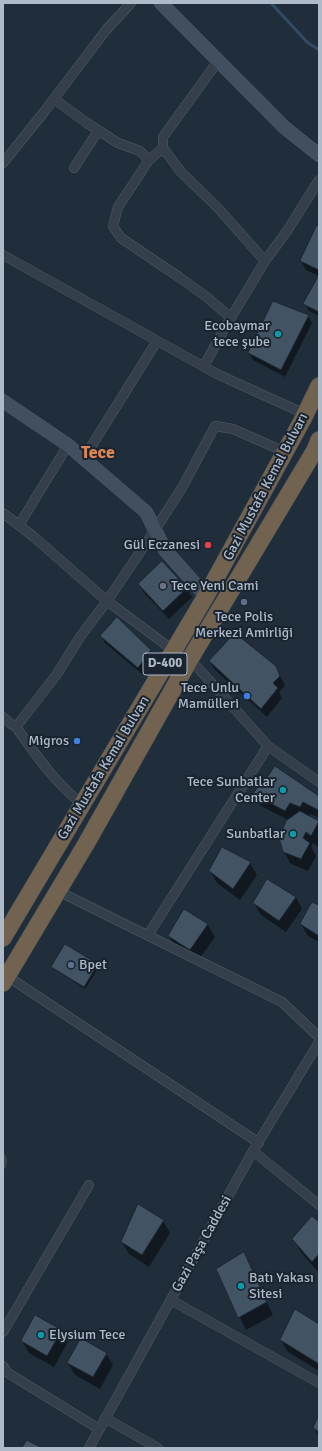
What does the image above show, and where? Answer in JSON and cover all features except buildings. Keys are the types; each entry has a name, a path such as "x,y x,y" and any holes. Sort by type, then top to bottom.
{"highway":[{"name":"Gazi Mustafa Kemal Bulvarı","path":"3,938 206,596 306,414 319,386"},
{"name":"Gazi Mustafa Kemal Bulvarı","path":"5,980 86,844 190,660 318,447"}],"street":[{"path":"3,163 106,30 130,3"},
{"path":"161,3 284,127 319,155"},
{"path":"218,61 163,138 163,148 181,172 218,208 265,261"},
{"path":"54,98 98,130 118,143 140,151 149,160"},
{"path":"74,168 98,130"},
{"path":"163,148 149,160 118,207 113,226 121,238 208,298 231,318"},
{"path":"204,366 265,261 319,180"},
{"path":"3,255 217,374 306,414"},
{"path":"84,458 158,341"},
{"path":"3,401 68,445 146,512 164,550 206,596"},
{"path":"16,726 58,674 80,637 107,601 155,530 183,486 215,426 233,429 285,452"},
{"path":"19,525 68,445"},
{"path":"3,513 107,601 173,650 190,660 268,746 319,782"},
{"path":"3,717 11,724 16,726 50,774 69,794 82,804"},
{"path":"148,935 268,746"},
{"path":"58,890 282,1002 319,1037"},
{"path":"5,980 258,1143"},
{"name":"Gazi Paşa Caddesi","path":"88,1448 253,1151 319,1042"},
{"path":"253,1151 319,1205"},
{"path":"3,1332 89,1185"},
{"path":"171,1300 319,1383"},
{"path":"3,1366 8,1373 99,1429"},
{"path":"105,1418 158,1448"}],"lane":[{"path":"3,1157 3,1166"}],"waterway":[{"path":"271,3 307,42 319,50"}],"place":[{"name":"Ecobaymar tece şube","path":"278,334"},
{"name":"Gül Eczanesi","path":"208,545"},
{"name":"Tece Yeni Cami","path":"163,586"},
{"name":"Tece Polis Merkezi Amirliği","path":"244,602"},
{"name":"Tece Unlu Mamülleri","path":"247,696"},
{"name":"Migros","path":"77,741"},
{"name":"Tece Sunbatlar Center","path":"283,790"},
{"name":"Sunbatlar","path":"293,834"},
{"name":"Bpet","path":"71,965"},
{"name":"Batı Yakası Sitesi","path":"241,1286"},
{"name":"Elysium Tece","path":"41,1335"}],"district":[{"name":"Tece","path":"98,453"}]}
